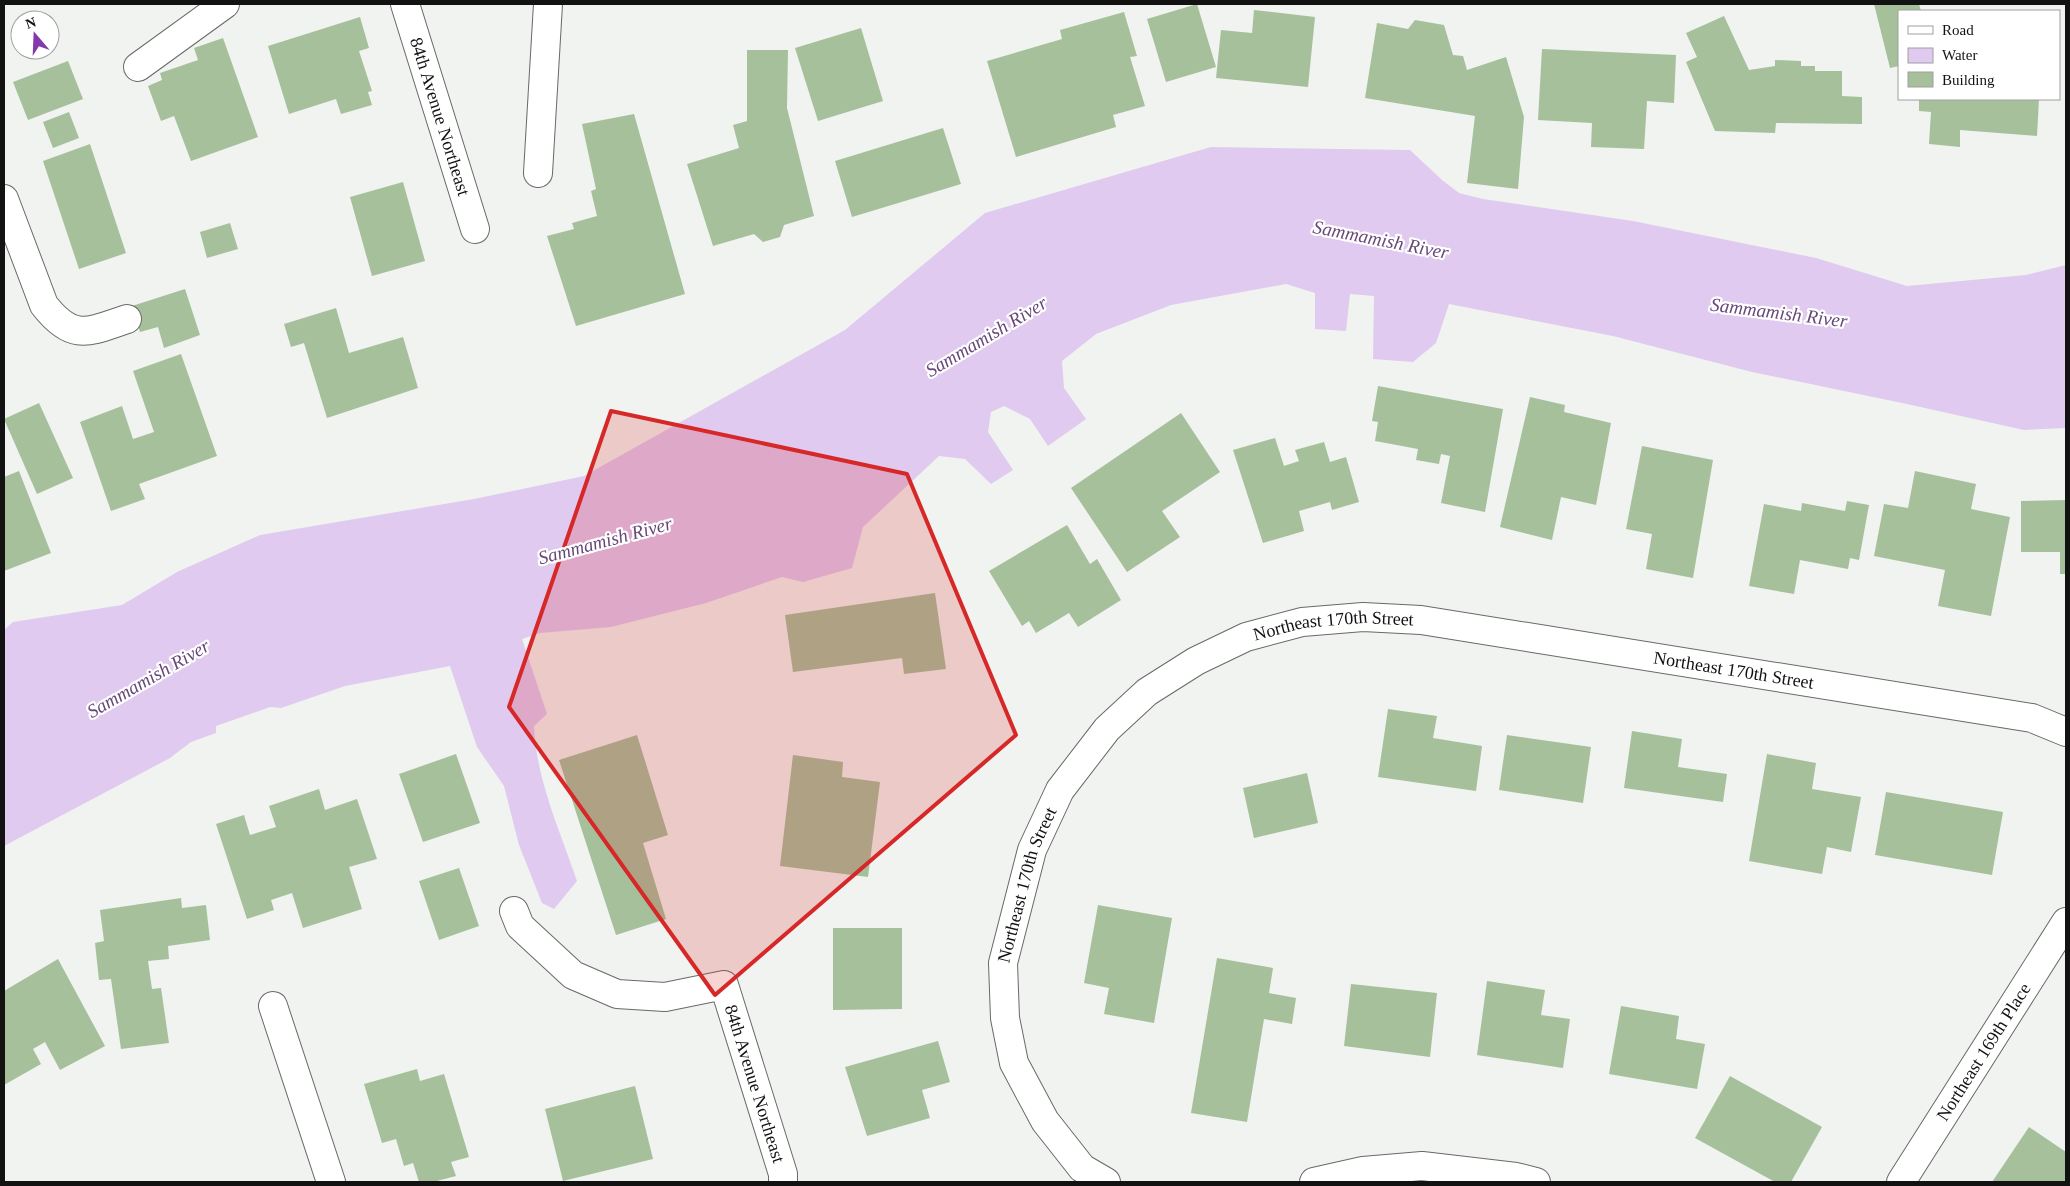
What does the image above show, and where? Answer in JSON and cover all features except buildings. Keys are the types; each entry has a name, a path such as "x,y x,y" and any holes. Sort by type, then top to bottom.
{"street":[{"path":"138,67 225,4"},
{"name":"84th Avenue Northeast","path":"405,4 475,229"},
{"path":"538,173 548,4"},
{"path":"4,199 44,305 53,317 74,330 88,332 127,319"},
{"name":"Northeast 170th Street","path":"1106,1182 1082,1168 1045,1121 1014,1063 1005,1018 1003,963 1032,850 1060,790 1107,728 1147,692 1196,661 1246,637 1302,622 1363,617 1421,620 2032,718 2066,732"},
{"name":"84th Avenue Northeast","path":"514,911 520,926 573,975 617,994 665,997 724,985 783,1182"},
{"name":"Northeast 169th Place","path":"1901,1182 2066,922"},
{"path":"273,1006 331,1182"},
{"path":"1314,1182 1363,1171 1422,1166 1516,1177 1536,1182"}],"highlighted area":[{"path":"611,411 907,474 1016,735 715,995 509,707"}],"water":[{"name":"Sammamish River","path":"1211,147 1410,150 1459,193 1483,199 1633,221 1816,258 1907,286 2026,275 2066,265 2066,428 2024,430 1752,372 1613,336 1449,304 1436,343 1413,362 1373,359 1374,296 1350,294 1346,331 1315,329 1315,293 1286,284 1171,305 1096,334 1062,361 1064,388 1086,419 1048,446 1030,419 1004,406 991,412 988,432 1013,470 991,484 965,459 939,456 863,527 852,568 803,582 782,577 706,603 611,627 540,633 522,639 547,714 534,726 539,766 550,805 577,881 554,909 542,903 519,845 504,786 477,747 450,666 345,686 281,708 270,707 216,726 216,733 191,742 170,758 4,846 4,630 13,622 122,605 177,572 260,535 474,499 584,476 845,330 985,213"}]}
